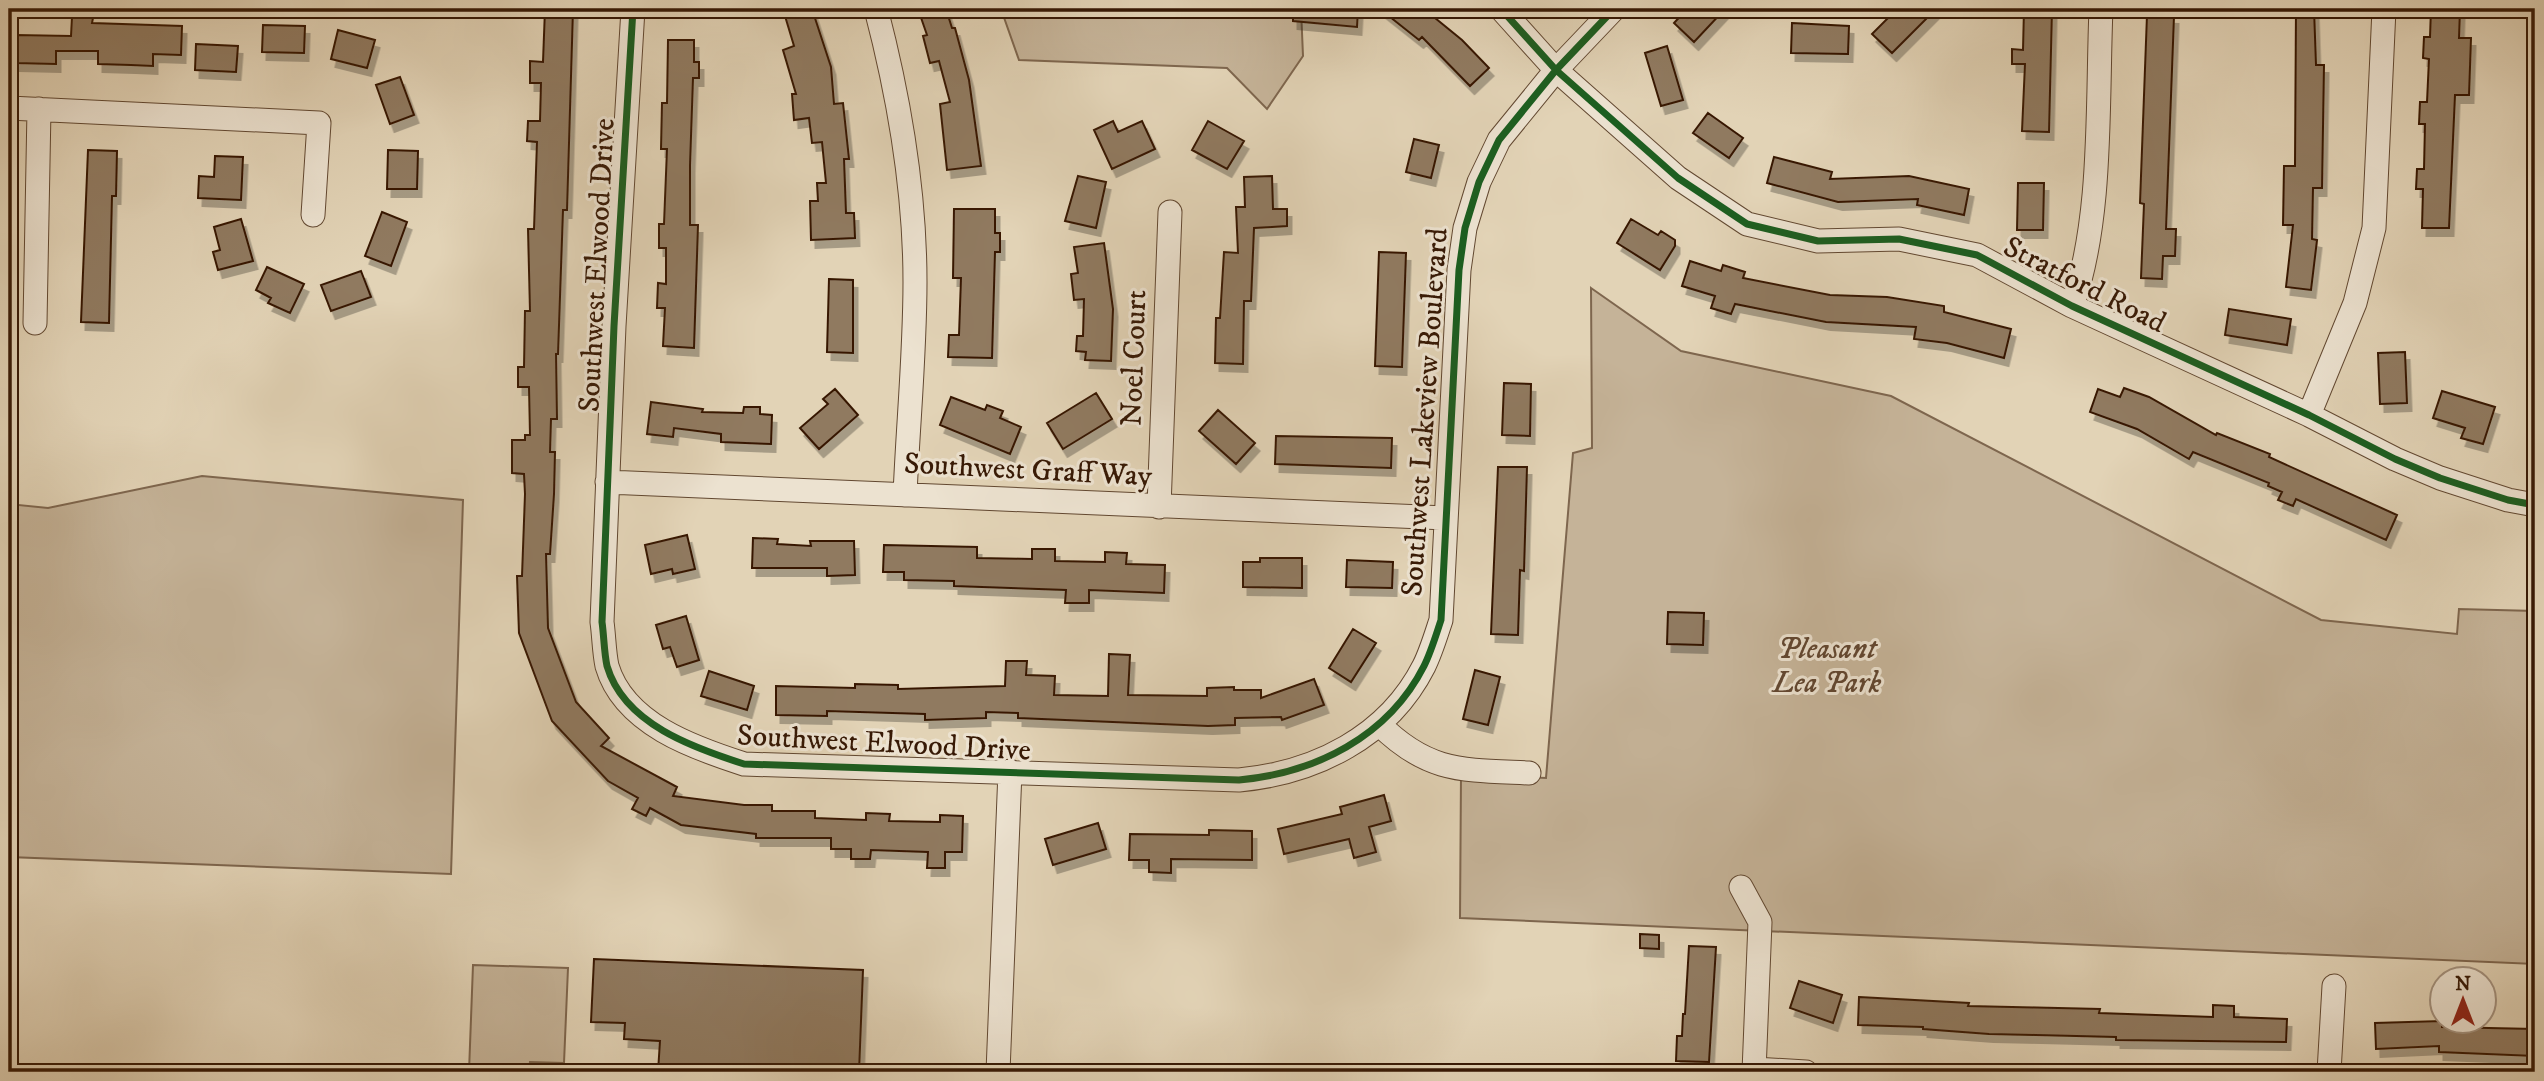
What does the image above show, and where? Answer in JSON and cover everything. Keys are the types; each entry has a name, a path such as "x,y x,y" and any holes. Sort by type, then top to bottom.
{"street":[{"name":"Southwest Elwood Drive","path":"633,9 602,622 608,667 629,705 689,747 744,764 1239,780 1274,777 1342,752 1379,724"},
{"path":"876,9 889,60 909,181 915,281 905,495"},
{"name":"Stratford Road","path":"1501,9 1556,70 1678,178 1747,224 1818,241 1899,239 1977,255 2072,306 2309,415 2395,459 2440,478 2508,500 2535,505"},
{"name":"Southwest Lakeview Boulevard","path":"1379,724 1402,699 1424,666 1441,620 1459,270 1465,228 1479,182 1499,140 1556,70 1614,9"},
{"path":"2072,306 2083,274 2091,223 2101,9"},
{"path":"2309,415 2355,303 2374,229 2384,9"},
{"path":"9,108 319,123 313,215"},
{"path":"35,323 39,109"},
{"name":"Noel Court","path":"1159,507 1170,212"},
{"name":"Southwest Graff Way","path":"607,482 1446,518"},
{"path":"1379,724 1402,747 1440,765 1453,769 1529,773"},
{"path":"998,1072 1010,771"},
{"path":"1741,887 1760,922 1754,1071 1806,1072"},
{"path":"2329,1072 2334,986"}],"green space":[{"path":"1001,9 1301,9 1303,56 1267,109 1227,68 1019,60"},
{"name":"Pleasant Lea Park","path":"1591,288 1681,351 1891,396 2321,620 2457,634 2459,609 2535,611 2535,964 1460,918 1461,774 1546,778 1573,453 1592,448"},
{"path":"202,476 463,500 451,874 9,857 9,504 48,508"},
{"path":"473,965 568,968 564,1063 530,1062 529,1072 469,1072"}],"building":[{"path":"545,9 573,9 567,210 563,210 556,354 557,419 551,419 550,452 555,452 554,494 550,554 546,554 548,628 576,702 609,738 601,746 677,787 673,796 744,805 772,805 772,811 815,811 815,818 866,820 866,813 890,814 889,821 940,822 940,815 963,816 962,852 945,852 945,868 927,868 928,852 871,850 870,859 851,859 851,849 831,849 831,838 756,838 756,834 681,825 650,808 646,816 632,809 638,798 608,781 552,721 519,633 517,576 522,576 525,494 524,474 512,473 512,440 525,440 525,435 530,435 529,387 518,387 518,367 524,367 525,311 530,311 528,229 534,229 537,142 527,141 528,121 540,121 541,83 530,83 530,61 543,62"},
{"path":"812,9 831,67 834,104 843,103 849,159 844,159 846,213 854,213 855,238 811,240 810,201 818,201 817,183 826,183 822,142 812,143 809,118 794,120 792,94 796,94 783,50 794,46 785,16"},
{"path":"918,9 946,9 952,28 955,28 969,80 981,166 947,170 940,104 950,102 939,61 930,63 923,36 927,35"},
{"path":"1293,9 1358,9 1357,27 1293,21"},
{"path":"1380,9 1424,9 1462,40 1489,68 1470,86 1422,37 1419,40"},
{"path":"1687,9 1725,9 1694,42 1674,23"},
{"path":"1897,9 1936,9 1892,53 1872,34"},
{"path":"2024,9 2052,9 2049,132 2022,131 2025,64 2012,64 2012,49 2023,50"},
{"path":"2296,9 2314,9 2316,65 2324,65 2322,188 2313,188 2312,239 2317,240 2311,290 2286,287 2293,225 2283,225 2284,166 2295,166"},
{"path":"2431,9 2460,9 2459,38 2471,38 2469,95 2455,95 2449,228 2422,228 2423,189 2416,189 2417,169 2424,169 2425,124 2419,124 2420,102 2427,102 2429,59 2423,58 2424,37 2430,37"},
{"path":"2147,15 2174,16 2166,229 2176,229 2175,256 2163,256 2162,279 2141,278 2144,204 2140,203"},
{"path":"72,17 93,18 92,23 182,26 181,55 153,54 153,66 98,64 98,51 56,51 56,64 15,63 16,35 71,36"},
{"path":"1792,23 1849,26 1848,54 1791,53"},
{"path":"263,25 305,26 304,53 262,52"},
{"path":"338,30 375,40 367,68 331,59"},
{"path":"668,40 694,40 694,62 699,62 699,78 693,78 690,165 690,225 698,225 694,348 663,346 665,308 657,308 658,283 666,284 666,248 659,248 659,224 664,224 667,149 661,149 662,103 667,103"},
{"path":"196,44 238,46 236,72 195,70"},
{"path":"1667,46 1683,100 1661,106 1645,53"},
{"path":"400,77 414,115 390,124 376,85"},
{"path":"1708,113 1743,138 1729,158 1693,133"},
{"path":"1113,121 1118,132 1142,121 1155,149 1112,169 1094,130"},
{"path":"1208,121 1244,141 1227,169 1192,150"},
{"path":"1414,139 1439,145 1431,178 1406,172"},
{"path":"88,150 117,151 116,196 112,196 109,323 81,322"},
{"path":"388,150 418,151 417,189 387,189"},
{"path":"215,156 243,157 241,200 198,198 199,176 214,177"},
{"path":"1774,157 1832,172 1830,179 1909,176 1969,189 1964,215 1917,205 1918,199 1838,202 1767,183"},
{"path":"1078,176 1106,182 1096,228 1065,221"},
{"path":"1272,176 1273,209 1287,209 1287,226 1254,228 1251,301 1244,301 1243,364 1215,363 1216,318 1220,318 1224,252 1238,253 1236,207 1245,207 1244,177"},
{"path":"2018,183 2044,183 2043,230 2017,230"},
{"path":"954,209 995,209 995,233 1000,233 1000,252 995,252 992,358 948,357 949,335 959,335 961,278 953,278"},
{"path":"382,212 407,222 391,266 365,256"},
{"path":"241,219 253,261 218,270 213,252 220,250 214,227"},
{"path":"1631,219 1658,235 1661,231 1675,240 1675,246 1660,270 1617,243"},
{"path":"1104,243 1113,309 1111,361 1085,360 1086,352 1076,351 1077,336 1083,336 1084,299 1074,300 1071,274 1078,273 1074,247"},
{"path":"1379,252 1406,253 1402,367 1375,366"},
{"path":"1690,261 1721,271 1723,265 1745,272 1743,278 1830,295 1887,297 1944,306 1944,312 2011,329 2004,358 1947,343 1914,339 1916,327 1826,322 1735,304 1731,314 1711,308 1715,296 1682,286"},
{"path":"267,267 304,284 290,313 268,303 271,298 256,290"},
{"path":"361,271 371,297 331,311 321,285"},
{"path":"829,279 853,280 853,353 827,352"},
{"path":"2229,309 2291,319 2287,345 2225,335"},
{"path":"2405,352 2407,403 2380,404 2378,353"},
{"path":"1504,383 1531,384 1530,436 1502,435"},
{"path":"2124,388 2149,397 2216,435 2217,433 2270,454 2269,457 2397,515 2386,540 2296,499 2293,506 2278,500 2282,492 2268,486 2269,483 2193,452 2189,459 2137,429 2090,412 2098,389 2120,397"},
{"path":"835,389 858,415 819,449 800,428 828,404 823,399"},
{"path":"2442,391 2495,407 2483,444 2461,438 2465,428 2433,418"},
{"path":"1096,393 1112,419 1063,449 1047,423"},
{"path":"951,397 985,410 987,405 1003,411 1000,418 1021,427 1010,454 940,425"},
{"path":"651,402 703,409 702,412 743,413 744,407 760,407 760,414 772,415 771,444 721,442 721,434 674,428 673,437 647,434"},
{"path":"1218,410 1255,443 1236,464 1199,431"},
{"path":"1276,436 1392,438 1391,468 1275,464"},
{"path":"1498,467 1527,467 1524,571 1520,570 1518,635 1491,634"},
{"path":"687,535 695,569 673,574 672,569 651,574 645,545"},
{"path":"753,538 778,539 777,544 811,546 810,541 854,541 855,575 827,576 827,568 752,568"},
{"path":"884,545 977,547 977,558 1032,559 1032,549 1055,549 1055,561 1105,562 1105,552 1127,553 1126,564 1165,565 1164,593 1089,590 1089,603 1065,603 1066,590 954,586 954,581 904,580 904,572 883,572"},
{"path":"1260,558 1302,558 1302,588 1243,587 1243,562 1260,562"},
{"path":"1347,560 1393,562 1392,588 1346,587"},
{"path":"1668,612 1704,613 1703,645 1667,644"},
{"path":"686,616 699,660 677,667 670,647 663,649 656,625"},
{"path":"1353,629 1376,643 1351,682 1329,668"},
{"path":"1109,654 1130,655 1128,695 1207,696 1207,688 1234,687 1234,690 1261,690 1261,698 1314,679 1324,705 1282,720 1281,717 1235,718 1235,725 1208,726 1018,718 1018,713 986,712 986,718 925,720 925,714 827,711 827,716 776,715 776,686 855,688 855,684 898,685 898,689 1005,686 1006,661 1027,661 1026,675 1055,676 1054,695 1108,696"},
{"path":"1475,670 1500,677 1488,725 1463,719"},
{"path":"709,671 754,686 747,710 701,696"},
{"path":"1384,795 1391,821 1369,827 1376,852 1354,858 1349,839 1284,854 1278,829 1342,814 1340,807"},
{"path":"1098,823 1106,849 1053,865 1045,839"},
{"path":"1209,830 1252,831 1252,860 1171,859 1171,873 1149,872 1149,860 1129,860 1130,834 1209,835"},
{"path":"1640,934 1659,935 1659,949 1640,948"},
{"path":"1689,946 1716,947 1709,1062 1676,1061 1677,1036 1682,1036 1685,1014"},
{"path":"594,959 863,970 859,1072 658,1072 660,1041 624,1039 625,1023 591,1022"},
{"path":"1799,981 1842,995 1833,1023 1790,1008"},
{"path":"1859,997 1969,1003 1968,1006 2100,1009 2099,1013 2213,1017 2213,1005 2234,1006 2234,1017 2287,1019 2286,1042 2116,1040 2116,1037 1989,1034 1923,1027 1858,1025"},
{"path":"2428,1021 2428,1036 2498,1036 2498,1028 2535,1029 2535,1056 2439,1052 2439,1046 2376,1049 2375,1023"}],"cycle path":[{"path":"633,9 614,326 602,622 607,666 616,686 629,704 663,731 704,750 744,764 1239,780 1295,769 1346,747 1391,713 1424,666 1441,620 1459,270 1465,228 1479,182 1499,140 1556,70 1614,9"},
{"path":"1501,9 1556,70 1678,178 1747,224 1818,241 1899,239 1977,255 2072,306 2309,415 2395,459 2440,478 2508,500 2535,505"}]}
